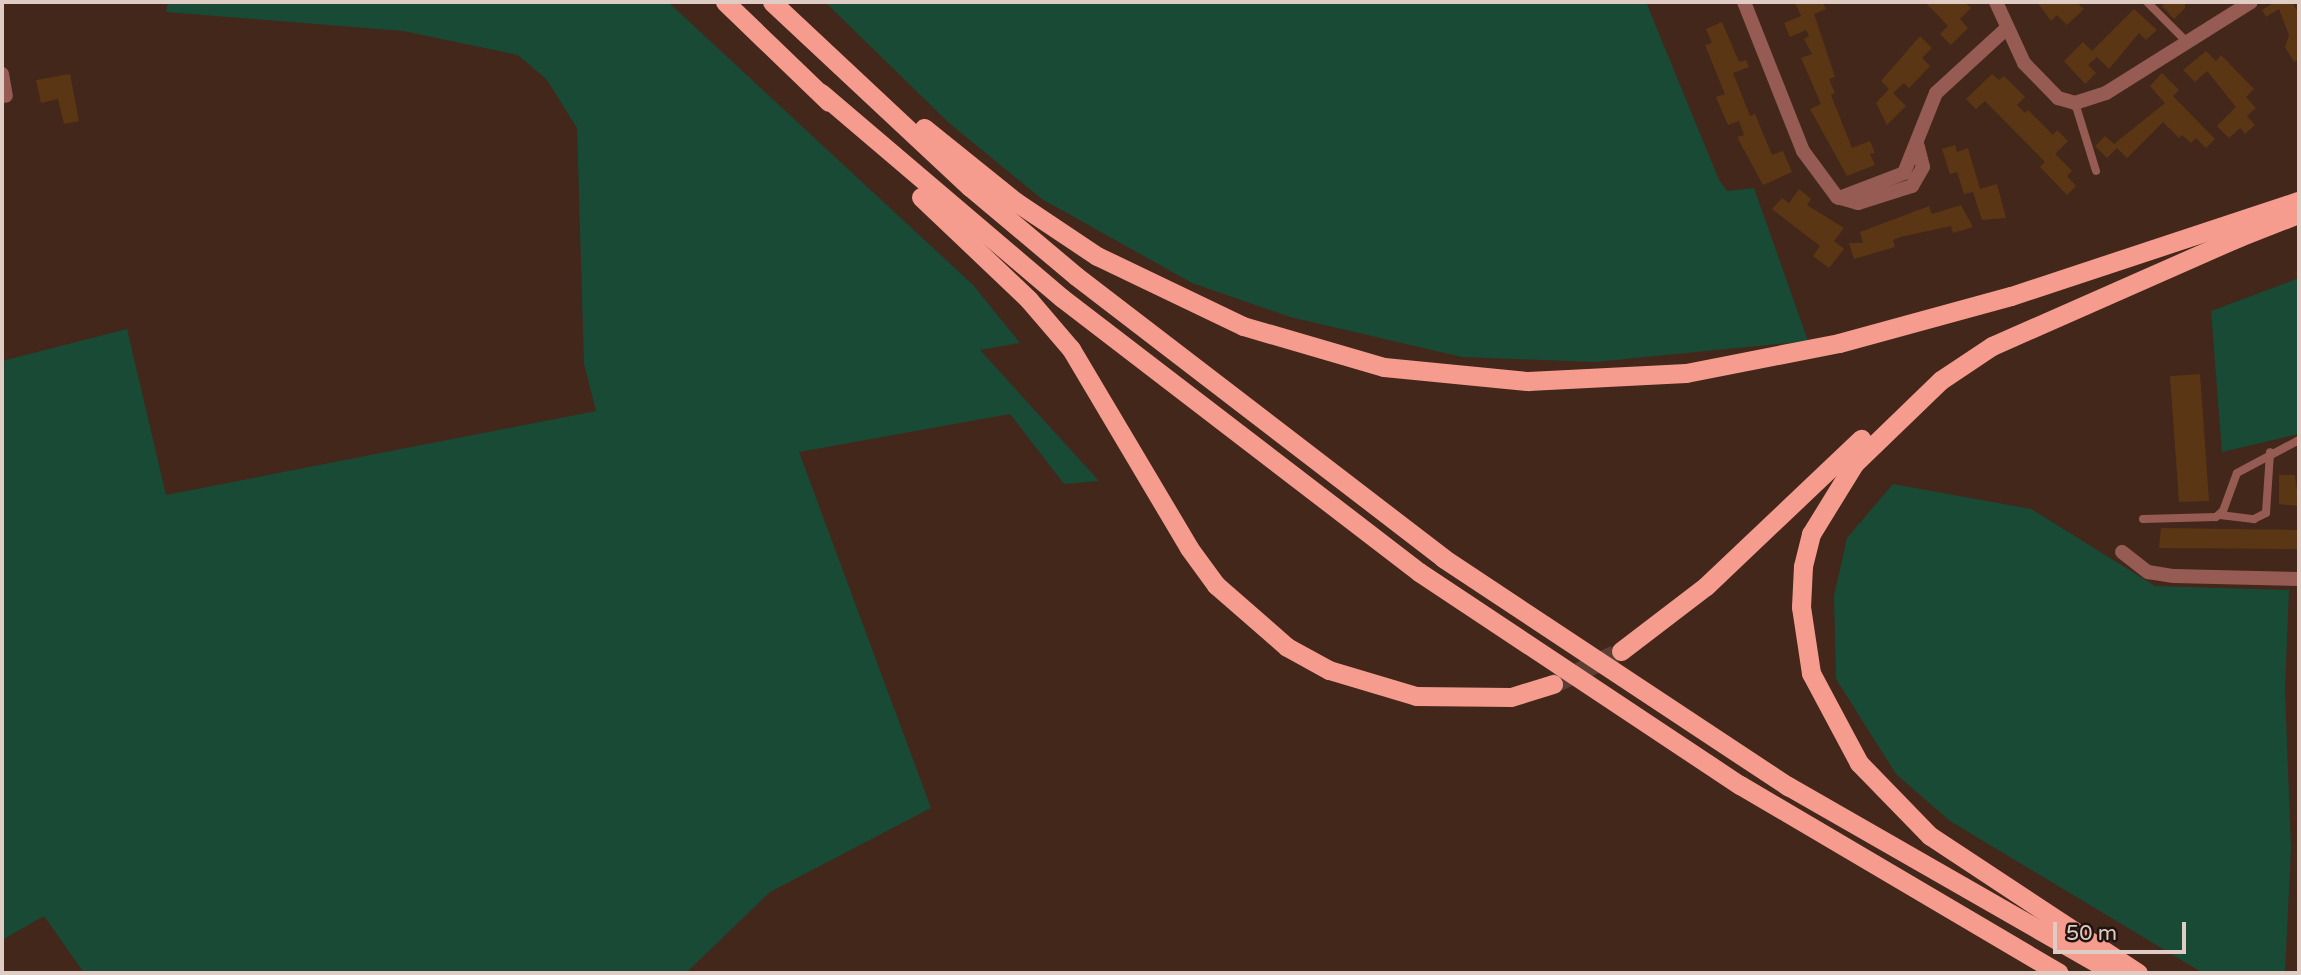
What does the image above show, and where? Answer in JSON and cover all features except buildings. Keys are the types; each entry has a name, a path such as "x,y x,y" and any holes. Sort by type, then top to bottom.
{"highway":[{"path":"725,2 821,93 1029,300 1070,349 1189,548 1250,618 1329,670 1416,696 1511,697 1553,684"},
{"path":"772,2 841,68 1076,276 1443,558 1788,786 2115,973"},
{"path":"841,68 1016,202 1097,256 1173,295 1312,349 1452,377 1612,379 1758,361 2011,296 2299,201"},
{"path":"821,93 1062,298 1408,564 1741,785 2059,973"},
{"path":"1621,651 1706,586 1911,391 1958,355 2025,317 2299,214"},
{"path":"2138,973 1930,836 1859,763 1832,721 1811,673 1803,643 1803,566 1811,534 1854,464 1941,380 1992,346 2241,236"}],"street":[{"path":"1744,2 1803,151 1839,198 1896,179 1918,147 1936,93 2007,28"},
{"path":"1996,2 2024,63 2058,98 2076,103 2106,93 2251,2"},
{"path":"2,74 6,96"},
{"path":"2122,552 2148,572 2174,576 2299,579"}],"lane":[{"path":"2147,2 2187,42"},
{"path":"2076,103 2096,171"},
{"path":"2220,515 2237,473 2270,452 2299,440"},
{"path":"2143,519 2220,515 2254,519 2266,513 2270,452"}],"green space":[{"path":"168,2 668,2 973,285 1020,343 980,350 1099,481 1064,484 1010,414 799,452 931,808 770,892 686,973 84,973 44,916 2,940 2,361 127,329 166,495 596,411 584,364 577,128 547,80 518,55 403,31 166,12"},
{"path":"825,2 1646,2 1719,180 1727,191 1754,188 1808,341 1595,362 1462,357 1290,317 1192,283 1042,199 949,123"},
{"path":"2299,278 2299,434 2222,452 2211,311"},
{"path":"1893,484 2031,509 2155,586 2289,590 2285,690 2291,848 2285,973 2203,973 1950,821 1896,774 1836,679 1834,596 1847,538"}],"tunnel":[{"path":"1553,684 1615,654"}]}
